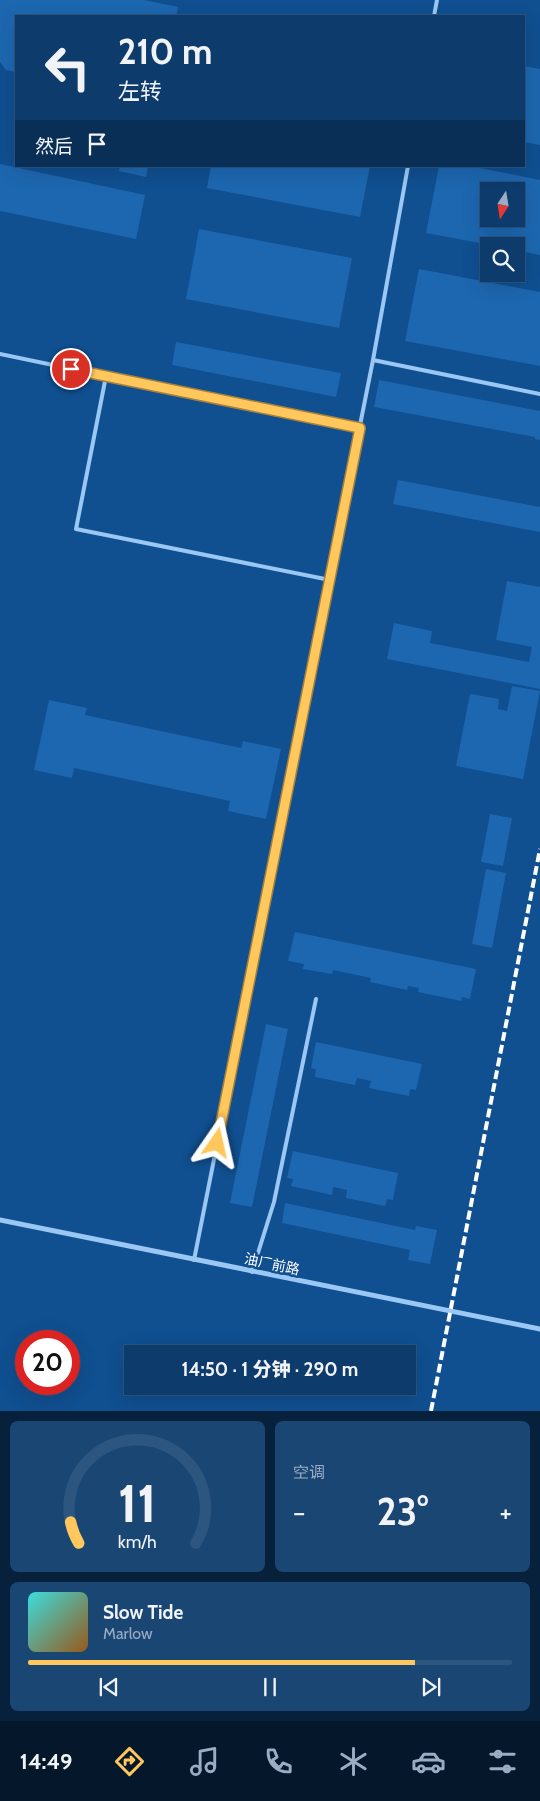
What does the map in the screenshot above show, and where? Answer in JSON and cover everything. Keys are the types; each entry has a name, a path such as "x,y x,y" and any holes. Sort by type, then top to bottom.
{"street":[{"name":"油厂前路","path":"0,1220 540,1329"}],"lane":[{"path":"434,15 437,0"},
{"path":"194,1260 360,428 408,167"},
{"path":"0,354 360,428"},
{"path":"373,360 540,394"},
{"path":"106,376 76,529 330,580"},
{"path":"252,1272 274,1202 316,999"}],"building":[{"path":"0,0 144,0 178,7 176,15 15,15 15,72 6,70 0,62"},
{"path":"525,66 540,69 540,145 525,142"},
{"path":"0,164 145,195 136,239 0,211"},
{"path":"120,167 148,167 146,177 119,171"},
{"path":"211,167 370,167 360,217 207,188"},
{"path":"439,167 475,167 540,180 540,255 525,252 525,237 480,237 480,243 426,233"},
{"path":"199,229 352,258 339,328 186,299"},
{"path":"419,269 540,292 540,366 405,341"},
{"path":"176,342 341,373 336,397 172,365"},
{"path":"379,380 540,411 540,440 535,439 535,437 374,407"},
{"path":"398,480 540,507 540,532 393,504"},
{"path":"507,581 540,587 540,689 387,659 394,623 432,631 430,643 529,662 532,647 496,640"},
{"path":"512,686 540,691 523,779 456,766 470,694 499,699 498,709 507,711"},
{"path":"49,700 87,708 85,715 241,748 243,741 281,749 266,819 228,811 230,801 74,768 72,778 34,770"},
{"path":"490,814 512,818 503,866 481,862"},
{"path":"486,869 506,873 492,948 472,944"},
{"path":"295,932 476,969 470,999 462,997 461,1001 418,992 419,988 408,986 407,990 370,982 371,978 333,970 332,974 303,969 304,964 288,961"},
{"path":"266,1024 288,1029 252,1207 230,1203"},
{"path":"316,1042 422,1064 416,1090 410,1089 409,1096 369,1088 371,1081 357,1078 355,1085 315,1077 316,1069 311,1068"},
{"path":"293,1151 398,1173 393,1200 387,1199 385,1206 346,1198 347,1190 333,1187 332,1195 291,1186 293,1179 287,1178"},
{"path":"285,1203 415,1230 416,1226 437,1230 430,1264 408,1260 410,1250 282,1223"}],"railway":[{"path":"431,1411 540,849"}],"route":[{"path":"71,369 360,428 217,1143"}]}
